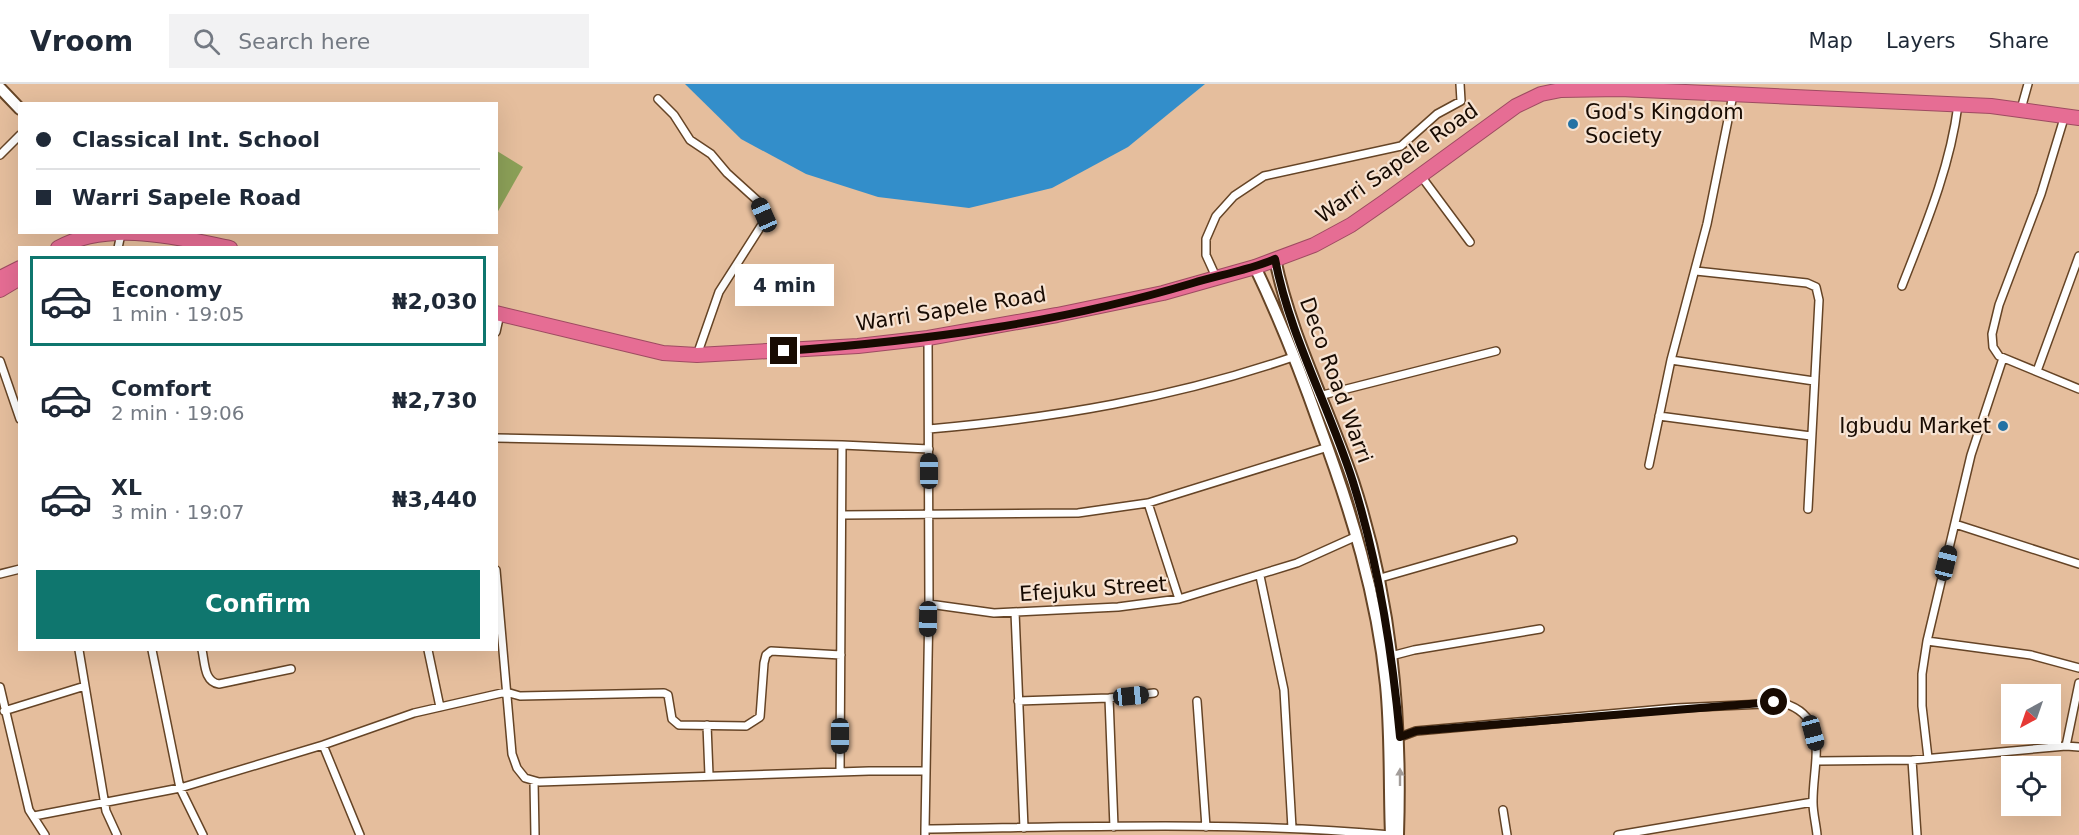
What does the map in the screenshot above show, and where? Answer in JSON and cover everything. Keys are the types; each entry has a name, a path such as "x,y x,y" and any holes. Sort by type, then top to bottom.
{"highway":[{"name":"Warri Sapele Road","path":"498,314 663,353 697,355 858,346 928,338 1163,293 1255,267 1314,244 1351,225 1516,106 1544,89 1620,89 1958,105 2021,109 2079,118"},
{"path":"83,246 95,236"},
{"path":"62,246 76,238 95,236 168,236 220,246"},
{"path":"0,278 18,269"},
{"path":"0,290 18,279"}],"main road":[{"path":"0,88 18,106"},
{"name":"Deco Road Warri","path":"1275,259 1285,303 1353,483 1391,656 1400,737 1398,835"},
{"name":"Deco Road Warri","path":"1255,267 1328,447 1374,580 1390,737 1391,835"}],"street":[{"path":"1216,277 1206,255 1206,238 1216,216 1234,196 1264,176 1401,146 1429,120 1461,101 1460,84"},
{"path":"2021,109 2028,84"},
{"path":"1649,465 1671,360 1696,271 1733,95"},
{"path":"658,99 674,115 690,140 711,154 727,173 759,202 764,215 763,223 754,239 719,292 697,355"},
{"path":"1902,286 1932,206 1953,138 1958,105"},
{"path":"2065,116 2041,194 1999,305 1992,334 1994,347 2003,358 2079,389"},
{"path":"0,155 18,137"},
{"path":"1421,176 1470,242"},
{"path":"2037,371 2079,256"},
{"path":"1696,271 1807,283 1816,287 1820,300 1808,509"},
{"path":"928,338 929,604 925,832 1024,828 1206,827 1292,828 1391,835"},
{"path":"1319,396 1496,351"},
{"path":"929,429 1021,421 1098,409 1173,393 1293,357"},
{"path":"1928,758 1922,706 1922,674 1927,641 1971,455 2003,358"},
{"path":"1671,360 1814,381"},
{"path":"0,361 18,413"},
{"path":"1659,417 1811,436"},
{"path":"498,438 929,449"},
{"path":"840,772 842,445"},
{"path":"842,515 1078,513 1148,502 1328,447"},
{"path":"1148,502 1179,599"},
{"path":"1955,524 2079,564"},
{"name":"Efejuku Street","path":"929,604 994,613 1118,607 1179,599 1260,576 1357,536"},
{"path":"1374,580 1513,540"},
{"path":"0,574 18,570"},
{"path":"1260,576 1284,690 1292,828"},
{"path":"498,592 512,754 517,768 525,778 534,781 571,783 709,775 925,771"},
{"path":"1015,612 1024,828"},
{"path":"1391,656 1414,650 1540,629"},
{"path":"1927,641 2009,651 2079,668"},
{"path":"79,651 106,811 117,835"},
{"path":"152,651 180,788 203,835"},
{"path":"202,651 208,679 213,683 219,684 291,669"},
{"path":"428,651 440,707"},
{"path":"34,816 105,800 180,788 414,713 507,692 520,696 664,693 668,695 672,719 679,725 746,726 760,717 764,663 766,655 771,651 841,655"},
{"path":"2066,746 2079,683"},
{"path":"4,711 85,686"},
{"path":"0,687 29,810 45,835"},
{"path":"1018,701 1108,698 1154,693"},
{"path":"1108,698 1114,827"},
{"path":"1197,701 1206,827"},
{"path":"1400,737 1416,731 1774,702 1797,707 1804,713 1813,733 1818,761 1813,802 1817,835"},
{"path":"707,725 709,775"},
{"path":"323,744 360,835"},
{"path":"1818,761 1911,760 2066,746 2079,747"},
{"path":"1911,760 1917,835"},
{"path":"534,781 535,835"},
{"path":"1618,835 1813,802"},
{"path":"1503,810 1507,835"},
{"path":"1158,827 1158,835"}],"green space":[{"path":"498,152 523,167 498,211"}],"water":[{"path":"685,84 1205,84 1128,147 1052,188 969,208 878,197 806,174 741,139"}],"place":[{"name":"God's Kingdom Society","path":"1573,124"},
{"name":"Igbudu Market","path":"2003,426"}],"route":[{"path":"784,351 928,338 1057,315 1163,293 1255,267 1275,259 1285,303 1353,483 1372,553 1383,600 1395,682 1400,737 1416,731 1676,708 1774,702"}]}
